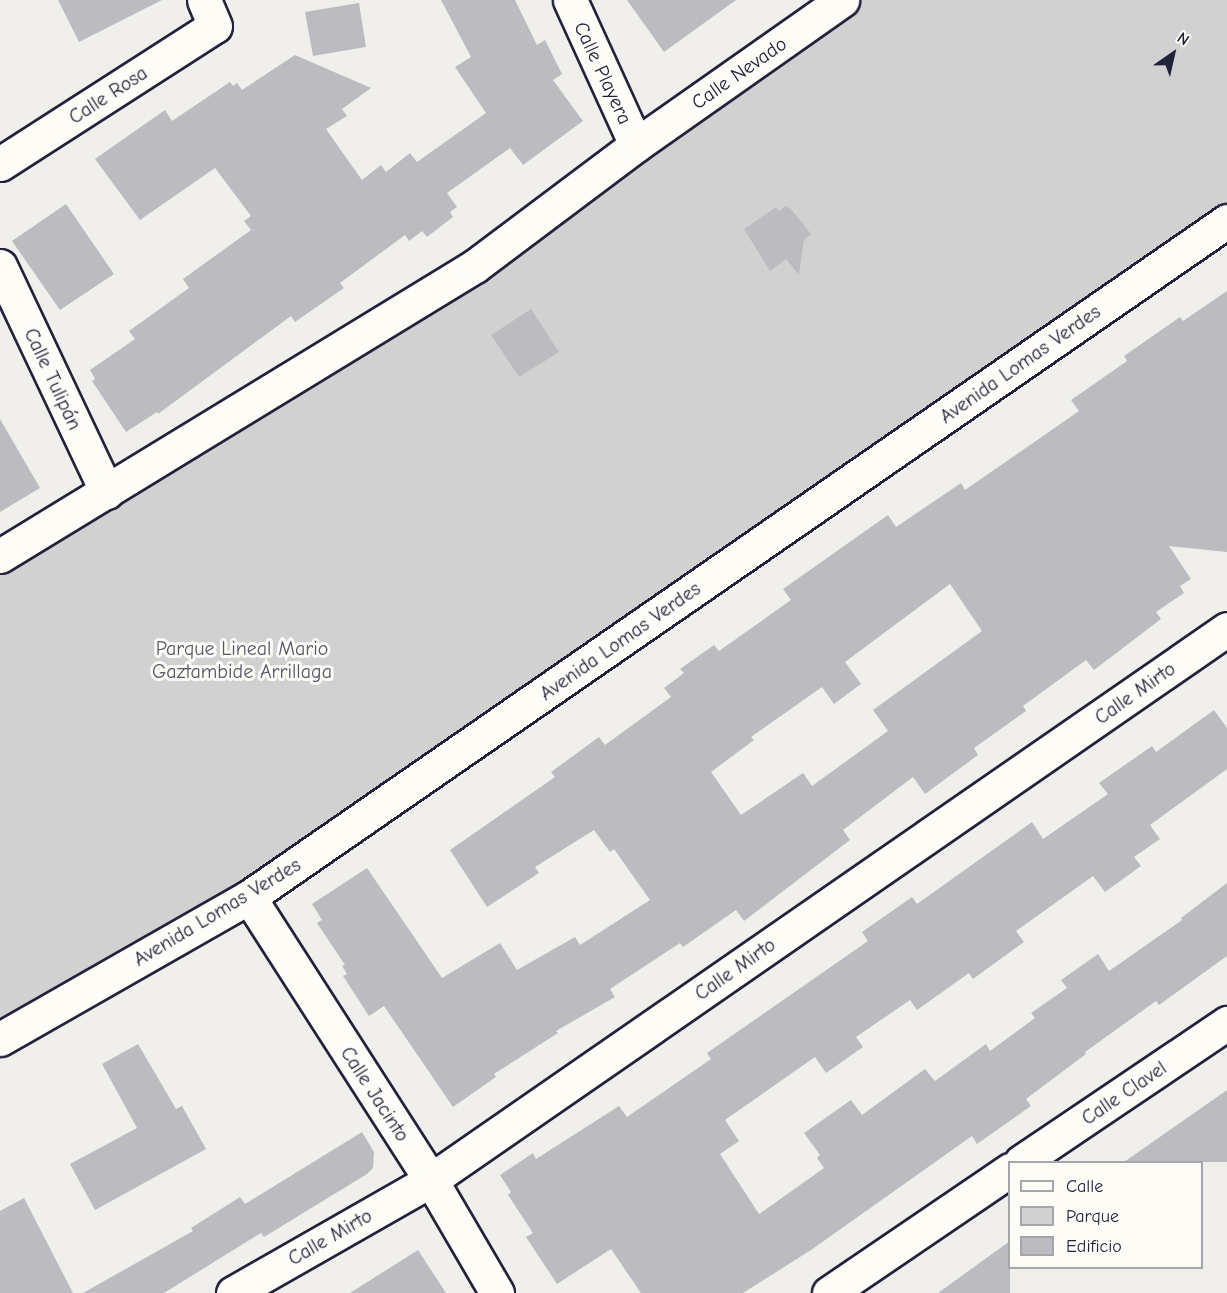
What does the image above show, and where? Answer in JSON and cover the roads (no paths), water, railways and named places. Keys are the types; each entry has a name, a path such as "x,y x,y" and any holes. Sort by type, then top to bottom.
{"street":[{"name":"Calle Playera","path":"570,0 636,145"},
{"name":"Calle Nevado","path":"0,556 475,266 636,145 842,0"},
{"name":"Calle Rosa","path":"0,164 210,13"},
{"name":"Avenida Lomas Verdes","path":"0,1039 249,897 1227,221"},
{"name":"Calle Tulipán","path":"0,266 107,492"},
{"name":"Calle Mirto","path":"233,1293 431,1180 1227,629"},
{"name":"Calle Jacinto","path":"249,897 431,1180 497,1293"},
{"name":"Calle Clavel","path":"1022,1161 1227,1023"},
{"path":"829,1293 1008,1171"}],"park label":[{"name":"Parque Lineal Mario Gaztambide Arrillaga","path":"242,660"}]}
